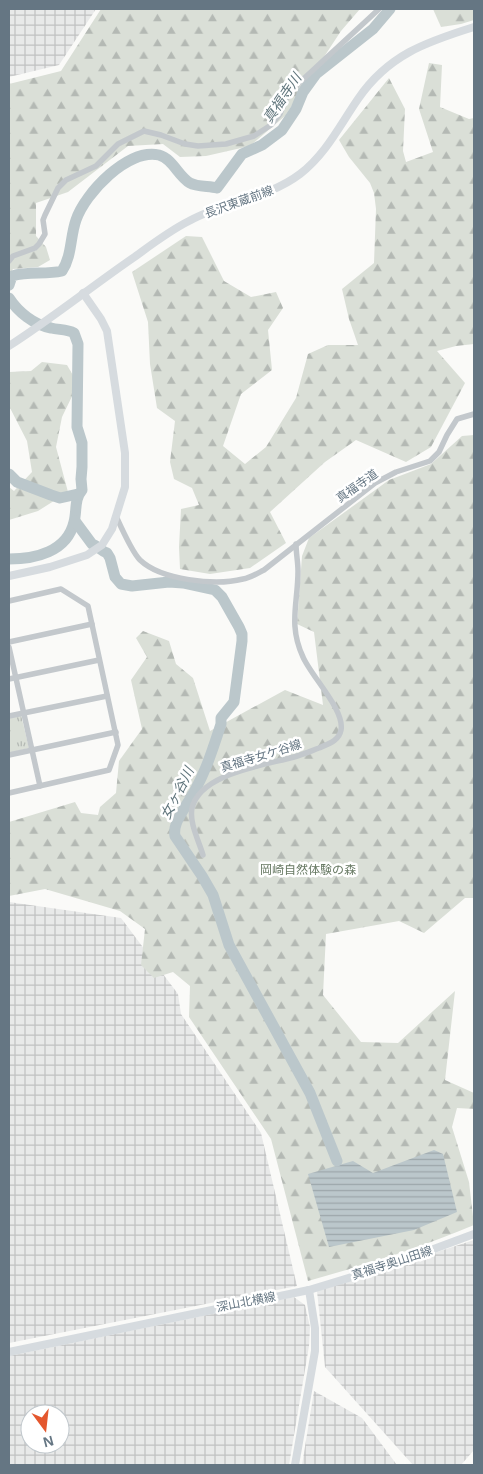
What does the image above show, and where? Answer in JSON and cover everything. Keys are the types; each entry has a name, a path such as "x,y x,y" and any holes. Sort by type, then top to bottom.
{"street":[{"path":"9,261 13,256 35,248 39,244 44,234 43,220 58,188 66,180 96,166 118,144 144,131 162,135 184,144 198,146 226,144 254,136 271,124 280,114 285,100 298,84 379,9"},
{"name":"長沢東蔵前線","path":"10,344 148,247 190,220 269,192 291,180 310,166 320,155 358,98 381,71 415,48 474,27"},
{"path":"9,576 56,565 94,552 106,540 125,487 125,453 108,331 102,319 83,294"},
{"name":"真福寺道","path":"116,516 138,558 152,569 210,583 245,579 264,570 375,483 396,472 430,461 439,452 447,435 458,419 474,414"},
{"name":"真福寺女ケ谷線","path":"203,856 192,814 194,802 201,792 214,782 231,774 297,756 324,745 337,739 341,730 341,720 338,711 311,673 298,643 294,615 298,571 296,544"},
{"path":"9,601 62,589 88,606 118,745 109,770 9,793"},
{"path":"9,642 92,624"},
{"path":"9,647 40,786"},
{"path":"9,679 99,660"},
{"path":"9,716 108,696"},
{"path":"9,755 116,732"},
{"name":"真福寺奥山田線","path":"309,1290 388,1266 474,1234"},
{"path":"295,1465 315,1351 315,1328 309,1290"},
{"name":"深山北横線","path":"9,1352 309,1290"}],"shaded area":[{"path":"9,9 96,9 59,65 9,77"},
{"path":"9,902 121,918 178,994 181,1014 261,1133 297,1286 9,1343"},
{"path":"434,1150 443,1154 457,1212 414,1230 329,1247 308,1174 353,1161 373,1173"},
{"path":"474,1240 474,1450 461,1465 413,1465 325,1367 317,1291"},
{"path":"294,1297 305,1305 310,1327 309,1346 289,1465 9,1465 9,1356"},
{"path":"314,1391 362,1418 397,1465 302,1465"}],"green space":[{"path":"101,9 360,9 341,31 285,116 250,146 206,156 180,157 163,144 128,146 68,192 36,203 36,236 46,247 50,260 38,267 13,269 9,275 9,84 61,71"},
{"path":"433,9 474,9 474,20 441,27"},
{"path":"429,63 442,65 440,107 469,119 474,118 474,344 437,351 465,383 431,447 406,462 356,440 325,462 270,512 286,543 250,568 210,574 180,569 181,509 199,505 192,488 174,479 170,462 175,421 157,408 150,364 148,322 132,272 186,236 202,237 224,281 251,297 276,292 283,308 268,330 272,370 241,394 223,446 245,464 266,447 296,398 308,354 328,345 358,345 349,319 342,289 374,263 376,209 374,193 370,183 349,157 339,140 389,78 405,109 403,151 406,162 433,152 419,109"},
{"path":"42,362 67,365 78,384 62,417 56,447 68,492 38,511 9,520 9,487 14,491 32,472 27,441 9,406 9,372 31,371"},
{"name":"岡崎自然体験の森","path":"474,435 474,898 465,898 424,933 399,921 326,934 323,995 361,1042 398,1043 455,991 445,1080 474,1093 474,1109 457,1108 452,1127 469,1182 474,1225 392,1256 308,1281 271,1139 189,1017 190,986 173,972 154,978 141,965 145,929 120,911 45,889 9,896 9,822 75,802 81,813 98,815 100,807 116,793 119,761 142,729 131,680 147,657 136,638 143,631 169,641 176,664 193,678 210,731 285,690 323,705 314,632 297,624 302,556 309,538 389,480 431,464 462,436"},
{"path":"21,715 29,748 9,753 9,718"}],"waterway":[{"name":"真福寺川","path":"9,285 12,276 62,271 68,259 76,220 88,197 109,175 121,165 134,158 159,155 168,160 190,183 217,188 242,154 262,145 282,130 296,109 303,92 316,74 373,29 390,9"},
{"name":"真福寺川","path":"9,298 22,313 33,321 54,329 74,333 78,344 77,427 82,443 82,490 78,497 74,522 65,540 49,552 19,559 9,559"},
{"name":"真福寺川","path":"9,474 17,482 60,498 78,494"},
{"name":"女ヶ谷川","path":"75,521 92,544 107,553 115,577 121,584 132,586 169,582 215,590 222,597 242,634 234,702 221,718 221,724 206,767 197,787 177,821 175,836 213,895 229,945 310,1093 337,1161"}]}
